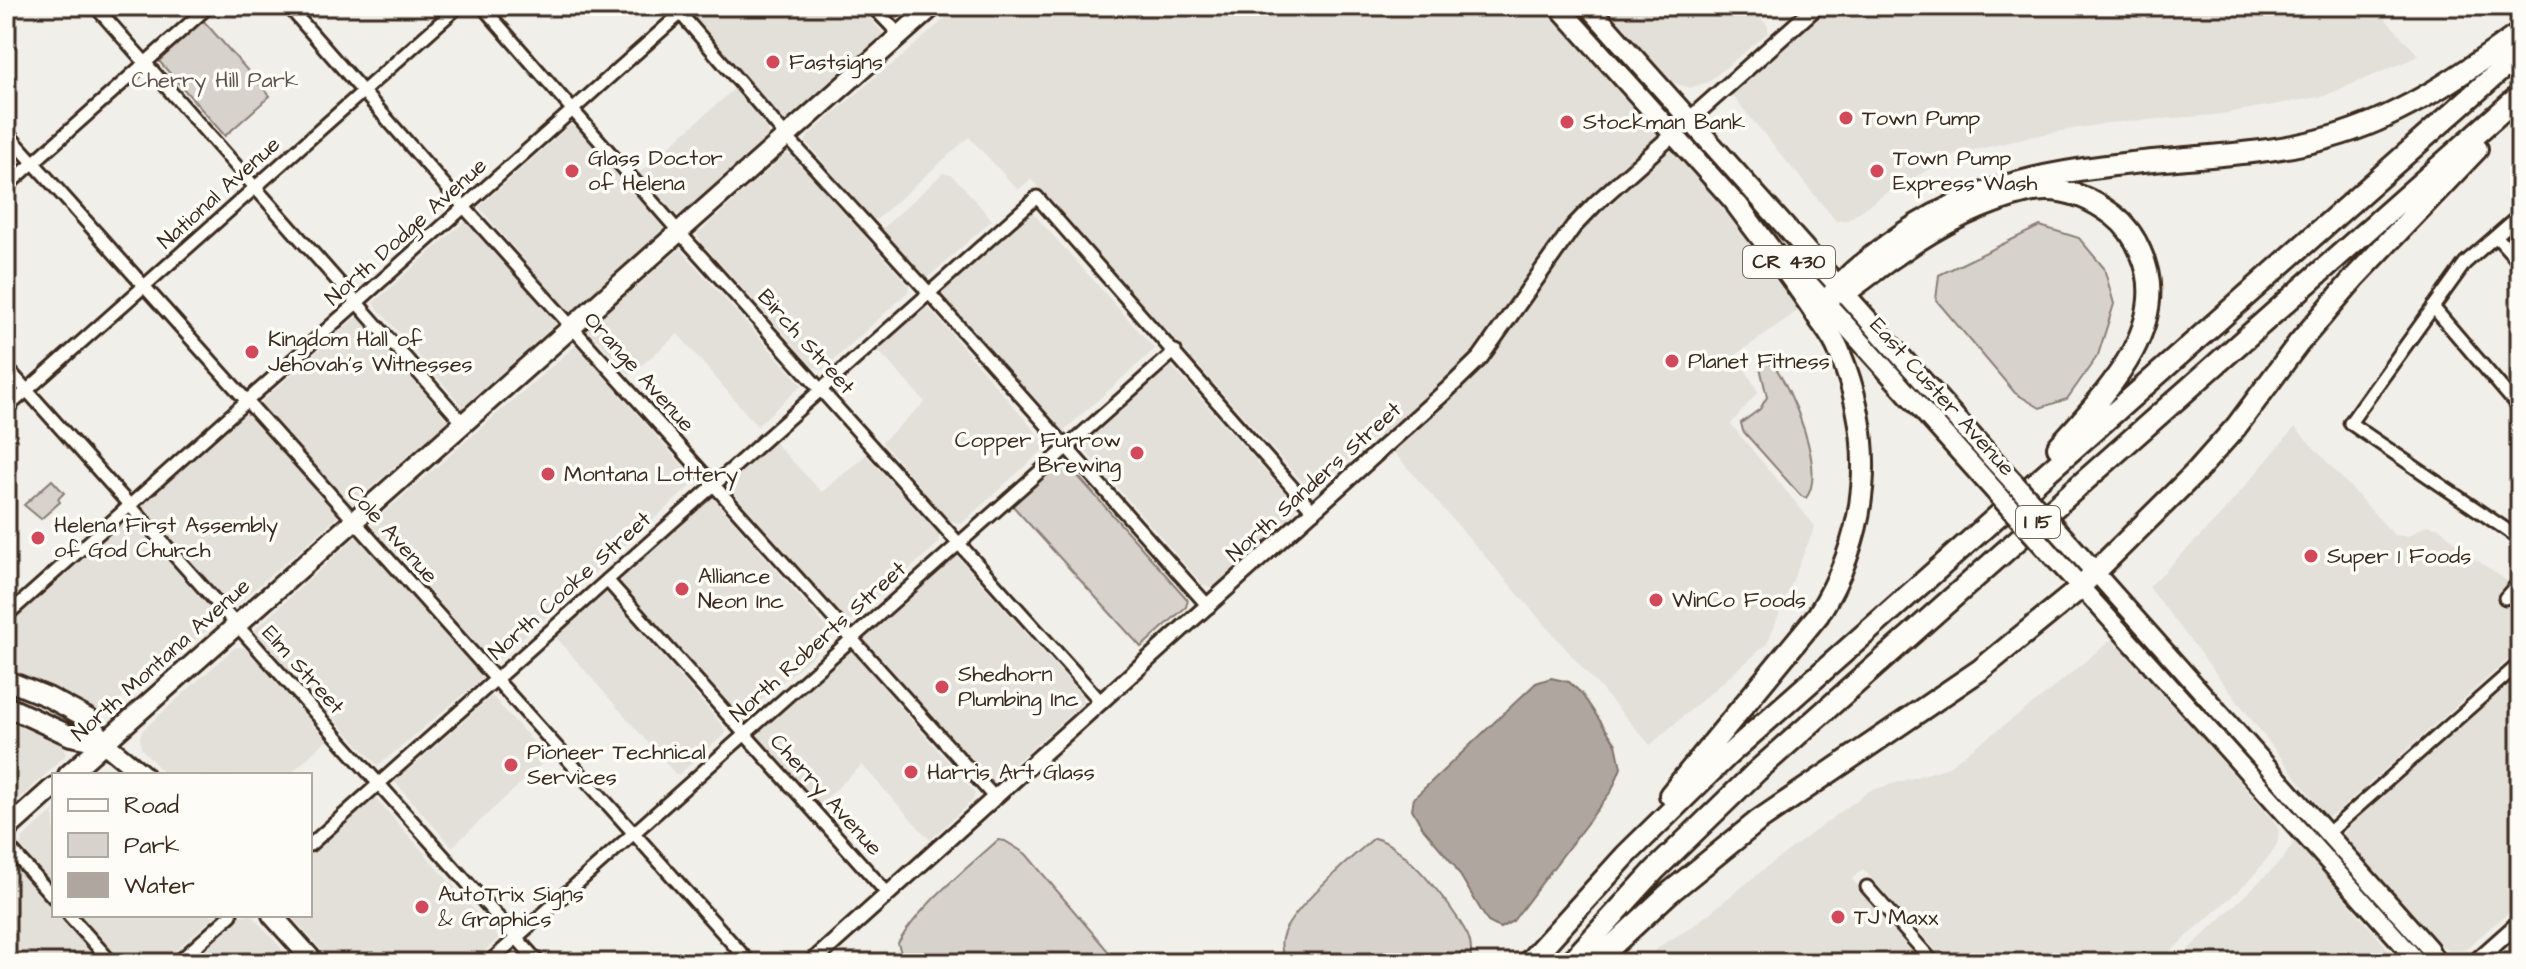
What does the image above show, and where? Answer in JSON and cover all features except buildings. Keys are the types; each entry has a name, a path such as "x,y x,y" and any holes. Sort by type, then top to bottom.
{"highway":[{"path":"1836,294 1900,235 1943,210 1988,190 2029,177 2106,165 2269,151 2340,135 2425,98 2520,33"},
{"name":"I 15","path":"1528,963 1578,906 1709,772 2520,53"},
{"name":"I 15","path":"1570,963 1672,853 1766,763 2520,95"},
{"path":"1594,963 1668,894 1746,830 1980,670 2088,580 2195,473 2236,427 2298,344 2355,277 2520,105"},
{"path":"1836,294 1934,230 1990,204 2032,191 2058,190 2082,195 2119,220 2135,238 2146,263 2151,296 2133,352 2089,412 1964,544"},
{"path":"1578,906 1818,615 1837,584 1858,522 1864,480 1862,435 1856,403 1839,349 1807,299 1737,205"}],"main road":[{"name":"East Custer Avenue","path":"1558,6 1737,205 1836,294 2069,543 2088,580 2419,963"},
{"name":"East Custer Avenue","path":"1588,6 1690,119 1984,479 2049,552 2088,580 2327,834 2429,948 2437,963"},
{"name":"North Montana Avenue","path":"70,773 934,7"},
{"path":"6,680 48,697 89,719 104,743 141,773"},
{"path":"6,706 71,736 104,743"},
{"path":"6,830 52,789"},
{"path":"274,917 315,963"}],"street":[{"path":"95,6 463,423"},
{"path":"6,187 209,6"},
{"name":"Orange Avenue","path":"288,6 464,207 995,798"},
{"name":"National Avenue","path":"6,409 459,6"},
{"name":"Birch Street","path":"482,6 679,232 1102,703"},
{"path":"872,6 900,35"},
{"name":"North Sanders Street","path":"811,963 1209,607 1480,358 1573,227 1817,6"},
{"path":"681,8 786,136 1209,607"},
{"name":"North Dodge Avenue","path":"7,612 464,207 681,8"},
{"name":"Cole Avenue","path":"6,132 750,963"},
{"name":"North Cooke Street","path":"312,843 1037,197 1175,351"},
{"path":"2520,215 2465,263 2350,423 2520,539"},
{"path":"2496,236 2520,263"},
{"path":"2433,307 2520,409"},
{"path":"1175,351 1314,512"},
{"name":"North Roberts Street","path":"488,963 1175,351"},
{"name":"Elm Street","path":"6,367 539,963"},
{"name":"Cherry Avenue","path":"607,580 888,894"},
{"path":"2505,598 2520,581"},
{"path":"2327,834 2520,663"},
{"path":"6,844 52,896"},
{"path":"1867,887 1934,963"},
{"path":"71,917 112,963"},
{"path":"177,963 229,917"},
{"path":"2474,963 2520,922"}],"shaded area":[{"path":"701,6 860,6 882,32 882,37 791,119 782,119 695,20 695,12"},
{"path":"959,6 1542,6 1714,197 1799,310 1737,354 1758,392 1731,424 1815,526 1767,644 1650,745 1378,434 1312,493 1031,179 1018,190 969,137 877,219 872,219 806,142 808,136"},
{"path":"1597,6 1750,6 1768,26 1768,33 1708,82 1690,88 1660,74"},
{"path":"1827,6 2374,6 2419,56 2324,96 2215,115 2108,123 1958,154 1889,191 1848,220 1836,221 1730,93"},
{"path":"734,89 768,129 769,138 685,213 675,215 638,174"},
{"path":"574,125 663,227 663,233 574,311 568,312 479,207 569,126"},
{"path":"786,154 792,155 908,285 909,291 823,370 812,366 697,234"},
{"path":"943,173 960,183 992,220 925,280 881,230"},
{"path":"1033,213 1155,349 1062,432 937,290"},
{"path":"465,221 557,323 463,407 373,303"},
{"path":"680,249 802,385 757,426 678,334 630,375 587,329"},
{"path":"922,307 929,308 1046,444 961,524 949,520 882,442 925,402 876,348"},
{"path":"356,317 448,421 352,504 262,405 262,401"},
{"path":"576,345 696,481 494,664 371,524"},
{"path":"1170,364 1296,506 1293,514 1217,585 1210,588 1202,584 1080,445"},
{"path":"245,411 339,516 235,606 230,606 140,505"},
{"path":"2295,427 2394,535 2408,536 2427,525 2440,528 2471,556 2520,590 2520,649 2337,812 2327,817 2149,587 2219,517"},
{"path":"772,440 822,492 866,455 939,535 939,543 850,621 729,488 728,481"},
{"path":"704,497 712,497 832,633 831,640 744,715 735,710 620,581"},
{"path":"127,516 216,618 213,625 175,658 140,682 110,709 91,711 6,672 6,625"},
{"path":"357,536 483,678 378,766 253,631"},
{"path":"956,555 1082,695 1083,703 996,780 991,781 865,640 867,634"},
{"path":"602,594 608,594 726,733 677,776 554,635"},
{"path":"2113,638 2170,697 2274,821 2279,831 2271,854 2247,883 2157,963 1947,963 1863,869 1852,879 1924,963 1642,963 1663,944 1692,927 1869,791 1946,768 2041,698"},
{"path":"234,648 245,648 327,740 291,773 163,773 141,748 143,730"},
{"path":"850,649 975,793 973,800 930,840 862,765 819,805 758,738 762,726"},
{"path":"2520,673 2520,903 2464,950 2449,950 2429,938 2345,845 2341,836 2359,816"},
{"path":"492,696 548,758 452,847 395,782"},
{"path":"6,713 60,738 66,755 6,812"},
{"path":"375,797 499,938 471,963 333,963 292,917 312,917 312,852"},
{"path":"52,812 52,884 20,845 23,837"},
{"path":"2295,840 2400,963 2174,963 2283,859"},
{"path":"6,856 52,908 52,917 61,917 102,963 6,963"},
{"path":"82,917 214,917 162,963 123,963"},
{"path":"239,917 254,917 294,963 188,963"}],"green space":[{"name":"Cherry Hill Park","path":"201,18 270,96 225,136 158,58"},
{"path":"2040,226 2079,238 2104,268 2114,304 2098,355 2067,399 2040,408 2015,393 1936,300 1939,275"},
{"path":"1765,362 1773,364 1789,391 1804,430 1812,469 1806,498 1743,431 1741,423 1760,409 1767,397 1760,367"},
{"path":"1062,462 1069,466 1188,600 1186,607 1141,647 1011,504"},
{"path":"52,480 64,493 58,499 60,502 41,519 24,505"},
{"path":"1374,838 1399,851 1438,892 1468,936 1470,963 1286,963 1282,939 1295,915 1321,886"},
{"path":"998,840 1026,854 1118,963 904,963 898,943 908,928 944,888"}],"water":[{"path":"1551,678 1569,682 1581,693 1616,744 1621,768 1612,790 1513,921 1500,928 1488,922 1454,865 1422,827 1412,809 1414,798 1536,683"}],"place":[{"name":"Fastsigns","path":"773,62"},
{"name":"Town Pump","path":"1846,118"},
{"name":"Stockman Bank","path":"1567,122"},
{"name":"Glass Doctor of Helena","path":"572,171"},
{"name":"Town Pump Express Wash","path":"1877,171"},
{"name":"Kingdom Hall of Jehovah's Witnesses","path":"252,352"},
{"name":"Planet Fitness","path":"1672,361"},
{"name":"Copper Furrow Brewing","path":"1137,453"},
{"name":"Montana Lottery","path":"548,474"},
{"name":"Helena First Assembly of God Church","path":"38,538"},
{"name":"Super 1 Foods","path":"2311,556"},
{"name":"Alliance Neon Inc","path":"682,589"},
{"name":"WinCo Foods","path":"1656,600"},
{"name":"Shedhorn Plumbing Inc","path":"942,687"},
{"name":"Pioneer Technical Services","path":"511,765"},
{"name":"Harris Art Glass","path":"911,772"},
{"name":"AutoTrix Signs & Graphics","path":"422,907"},
{"name":"TJ Maxx","path":"1838,917"}]}
